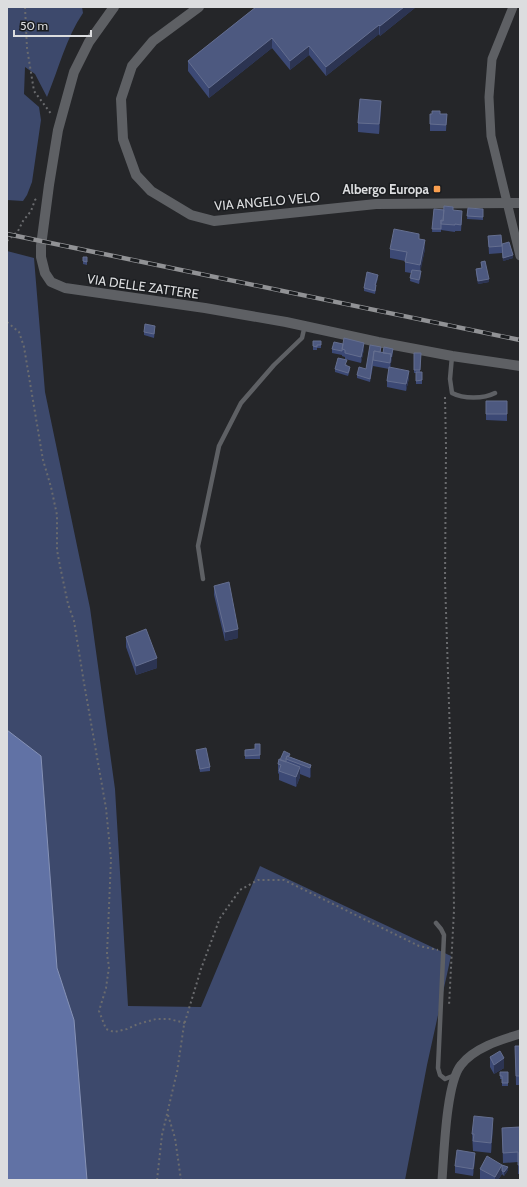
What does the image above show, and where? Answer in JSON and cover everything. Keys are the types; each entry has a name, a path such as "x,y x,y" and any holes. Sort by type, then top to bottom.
{"street":[{"name":"VIA DELLE ZATTERE","path":"114,7 89,42 74,72 59,123 41,246 41,256 45,273 52,282 65,288 205,308 305,326 452,356 520,366"},
{"name":"VIA ANGELO VELO","path":"199,7 153,41 132,66 121,99 123,139 136,175 151,191 191,215 214,221 376,204 520,204"},
{"path":"513,7 492,59 489,97 491,136 520,256"},
{"path":"442,1180 449,1103 455,1075 460,1065 471,1055 493,1044 520,1034"}],"lane":[{"path":"203,579 198,546 219,446 241,403 274,365 302,338 305,326"},
{"path":"452,356 450,379 452,393 459,397 490,396 495,394"},
{"path":"436,923 444,935 438,1068 440,1075 446,1079 455,1075"}],"path":[{"path":"25,7 27,48 34,91 59,123"},
{"path":"7,241 18,231 23,221 31,211 35,200 41,196 48,195"},
{"path":"7,322 19,332 24,347 43,460 57,515 57,550 68,604 74,621 106,808 111,859 107,954 109,967 106,988 99,1011 106,1028 114,1032 156,1019 169,1019 185,1023"},
{"path":"449,1009 454,910 445,580 445,391 450,379"},
{"path":"157,1180 162,1135 177,1072 185,1023 201,969 220,918 240,890 258,880 284,880 419,946 452,953"},
{"path":"168,1113 175,1138 181,1180"}],"shaded area":[{"path":"7,7 82,7 83,13 67,43 47,97 35,74 25,67 24,94 39,107 41,120 32,182 23,201 7,200"},
{"path":"7,251 34,258 45,392 90,608 115,789 128,1006 201,1007 260,866 451,956 427,1065 405,1180 7,1180"},
{"path":"7,730 41,756 57,968 74,1020 87,1180 7,1180"}],"building":[{"path":"256,7 404,7 326,67 309,46 290,61 272,38 209,88 188,61"},
{"path":"360,99 381,101 379,124 358,123"},
{"path":"432,111 440,111 440,114 447,114 446,125 430,124 430,114 432,114"},
{"path":"444,206 453,207 453,210 462,211 461,225 441,224 441,220 443,221"},
{"path":"468,208 483,209 483,217 467,216"},
{"path":"434,209 444,210 443,221 441,220 441,229 432,229"},
{"path":"394,229 419,234 419,239 425,240 420,265 405,262 407,252 390,249"},
{"path":"501,235 502,246 489,247 488,236"},
{"path":"509,242 513,255 503,258 502,244"},
{"path":"83,257 87,257 87,262 83,261"},
{"path":"485,261 489,279 478,281 476,269 482,268 481,262"},
{"path":"412,270 421,271 419,280 410,278"},
{"path":"367,272 378,275 375,291 364,288"},
{"path":"145,324 155,326 154,334 144,332"},
{"path":"344,338 364,343 361,357 345,353 345,350 342,349"},
{"path":"313,341 321,341 321,345 317,345 317,347 313,346"},
{"path":"334,342 343,344 342,351 332,349"},
{"path":"370,345 381,347 380,352 374,351 370,379 357,375 359,367 366,369"},
{"path":"384,347 393,349 391,357 391,354 383,353"},
{"path":"374,351 391,354 390,363 373,360"},
{"path":"414,353 421,353 420,370 414,370"},
{"path":"338,358 347,360 345,365 350,367 348,373 335,369"},
{"path":"389,367 409,371 406,384 387,381"},
{"path":"416,372 422,372 422,380 416,381"},
{"path":"486,401 507,401 507,414 486,414"},
{"path":"229,582 238,629 225,632 214,586"},
{"path":"146,629 157,658 136,666 126,637"},
{"path":"255,744 260,744 260,755 245,756 245,750 255,749"},
{"path":"206,748 210,767 200,769 196,750"},
{"path":"284,751 290,754 287,756 286,762 280,760"},
{"path":"287,756 311,765 310,768 286,759"},
{"path":"279,759 300,767 296,777 279,771 281,765 278,764"},
{"path":"515,1046 520,1046 520,1076 516,1076"},
{"path":"500,1051 504,1058 494,1065 490,1057"},
{"path":"500,1072 508,1072 508,1083 502,1083 502,1076 500,1076"},
{"path":"474,1116 493,1118 491,1143 473,1141 474,1134 472,1134"},
{"path":"520,1127 520,1165 518,1165 518,1152 503,1153 502,1128"},
{"path":"457,1150 475,1153 473,1169 455,1166"},
{"path":"487,1156 502,1165 495,1177 480,1169"},
{"path":"502,1165 508,1167 504,1172 502,1171"}],"railway":[{"path":"7,234 520,340"}],"place":[{"name":"Albergo Europa","path":"437,189"}]}
